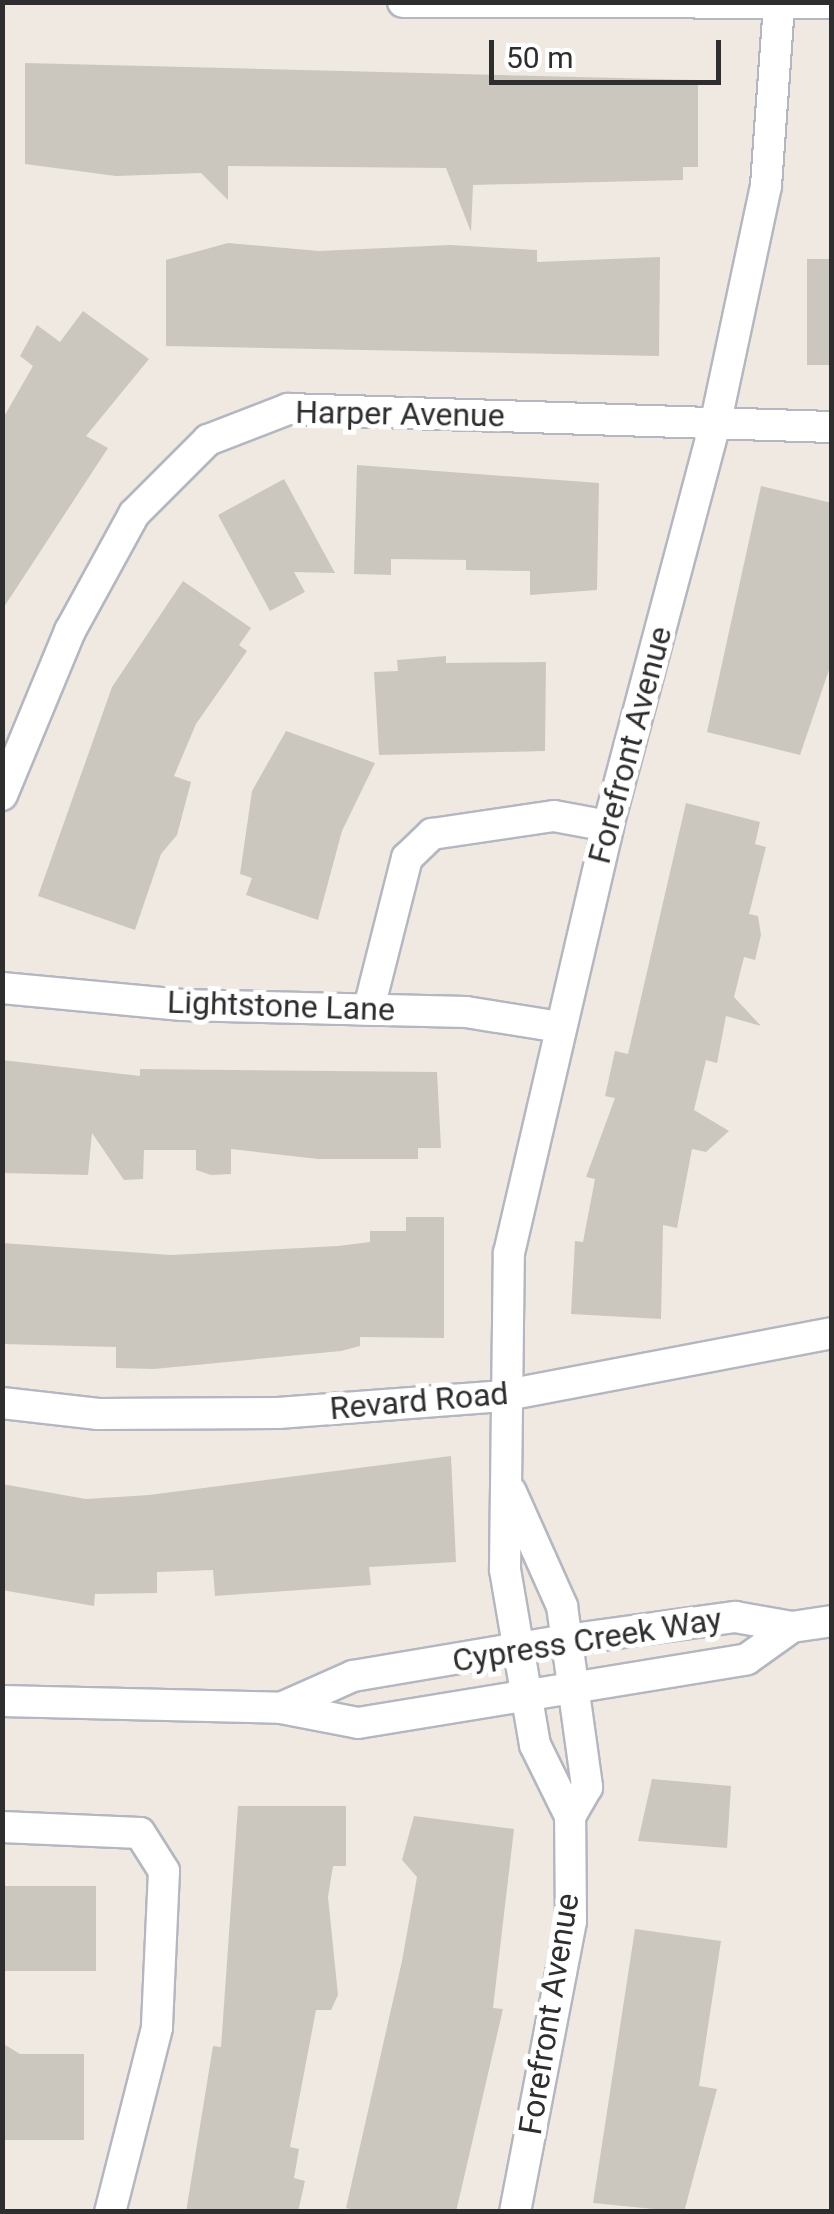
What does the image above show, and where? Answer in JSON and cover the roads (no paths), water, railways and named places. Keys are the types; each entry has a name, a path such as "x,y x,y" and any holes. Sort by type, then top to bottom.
{"street":[{"path":"404,2 832,3"},
{"name":"Forefront Avenue","path":"515,2212 570,1920 570,1816 534,1744 505,1569 509,1489 502,1396 509,1253 608,826 716,421 766,186 778,4"},
{"name":"Harper Avenue","path":"2,795 70,632 134,514 208,440 288,409 832,428"},
{"path":"369,1008 407,858 432,834 554,816 608,826"},
{"name":"Lightstone Lane","path":"2,988 369,1008 560,1027"},
{"name":"Revard Road","path":"2,1403 98,1414 278,1413 502,1396 832,1333"},
{"name":"Forefront Avenue","path":"509,1489 547,1560 566,1640 587,1787 570,1816"},
{"name":"Cypress Creek Way","path":"281,1708 353,1676 566,1640 735,1616 792,1627"},
{"path":"792,1627 832,1621"},
{"name":"Cypress Creek Way","path":"281,1708 358,1723 527,1697 746,1659 792,1627"},
{"path":"2,1702 281,1708"},
{"path":"2,1827 116,1829 154,1844 164,1871 157,2028 110,2212"}]}
